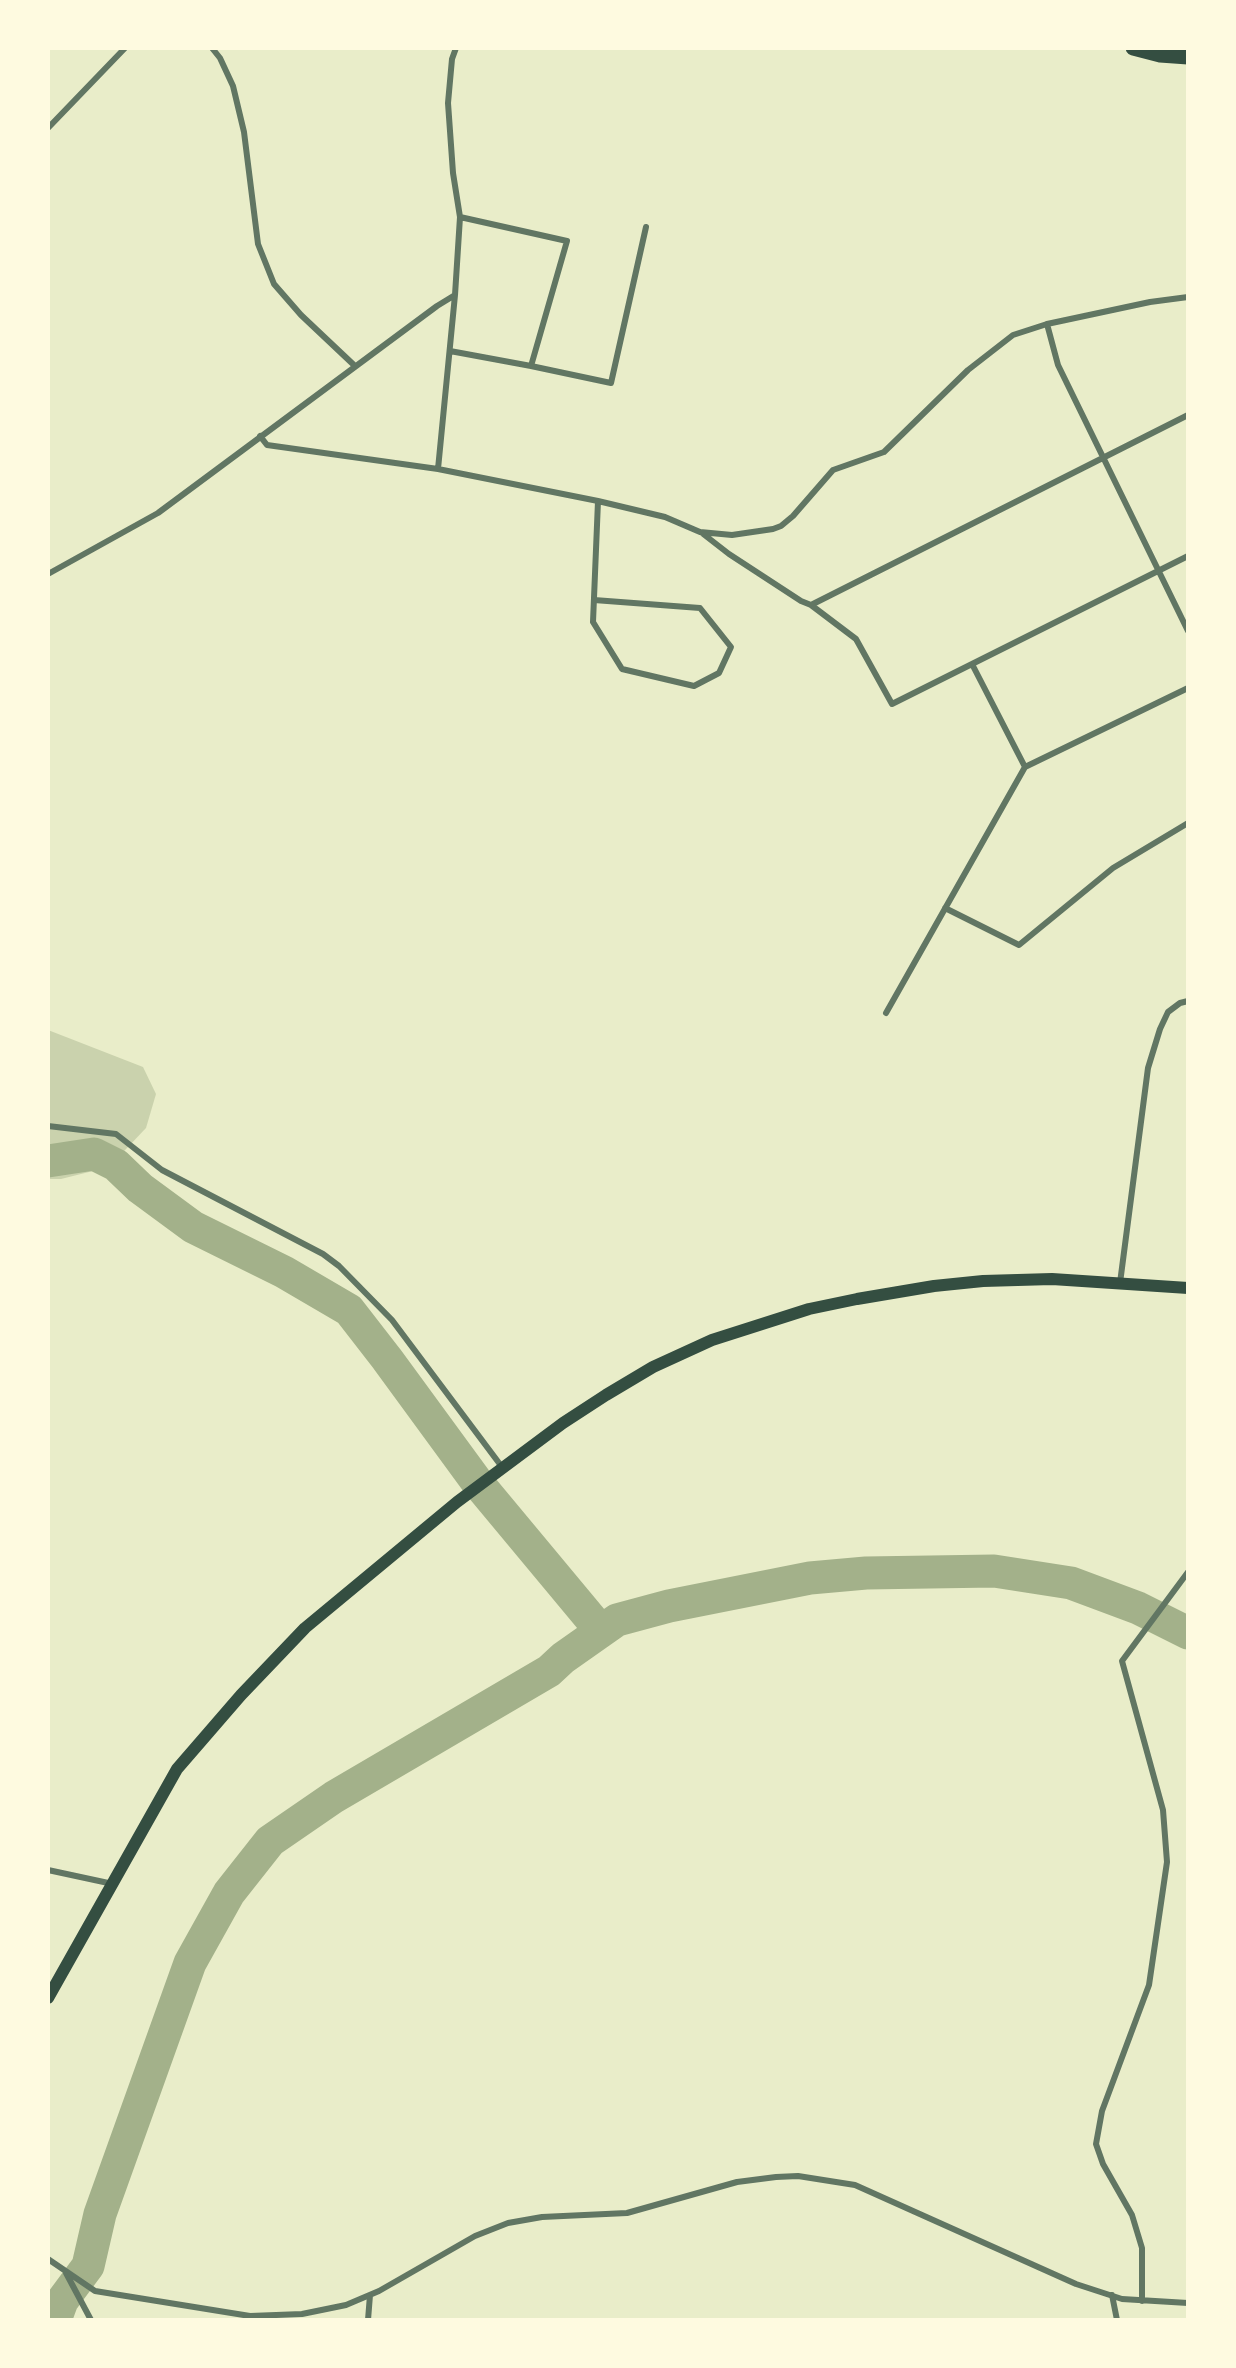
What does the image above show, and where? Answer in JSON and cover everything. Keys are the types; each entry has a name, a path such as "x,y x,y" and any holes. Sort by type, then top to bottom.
{"main road":[{"path":"1133,48 1160,55 1188,57"},
{"path":"48,1998 177,1769 241,1695 305,1628 457,1502 563,1423 653,1367 712,1340 809,1309 944,1285 983,1281 1052,1279 1188,1288"}],"street":[{"path":"48,128 125,48"},
{"path":"212,48 220,58 233,86 244,132 258,244 274,284 301,315 355,366"},
{"path":"438,469 455,295 460,217 453,173 448,104 452,59 456,48"},
{"path":"460,217 567,241 531,366"},
{"path":"450,351 611,383 646,227"},
{"path":"48,574 158,513 355,366 455,295"},
{"path":"260,436 267,445 438,469 598,501 664,518 700,532 732,535 781,526 793,516 828,473 884,452 968,370 1002,343 1023,331 1150,302 1188,297"},
{"path":"1047,324 1058,364 1188,631"},
{"path":"811,605 1188,415"},
{"path":"594,600 700,609 731,647 719,673 694,686 621,669 592,622 598,501"},
{"path":"700,532 729,554 801,601 811,605 856,639 892,704 1188,556"},
{"path":"972,664 1025,767"},
{"path":"886,1013 1025,767 1188,688"},
{"path":"945,908 1019,945 1113,868 1188,823"},
{"path":"1120,1284 1148,1068 1160,1029 1168,1012 1180,1003 1188,1001"},
{"path":"48,1126 116,1134 162,1170 323,1254 339,1266 392,1320 499,1470"},
{"path":"1142,2301 1142,2248 1132,2215 1104,2164 1096,2144 1102,2111 1149,1985 1167,1862 1163,1810 1122,1661 1188,1572"},
{"path":"48,1870 113,1884"},
{"path":"48,2259 95,2291 250,2316 302,2314 346,2305 370,2295 475,2236 508,2223 542,2217 627,2213 737,2182 798,2176 855,2186 1076,2284 1142,2301 1188,2303"},
{"path":"66,2272 91,2320"},
{"path":"368,2320 370,2295"},
{"path":"1112,2295 1117,2320"}],"green space":[{"path":"48,1030 143,1067 156,1094 146,1128 109,1167 61,1179 48,1179"}],"waterway":[{"path":"48,1161 94,1154 116,1165 140,1188 193,1227 284,1272 349,1310 477,1482 601,1631"},
{"path":"48,1156 60,1159"},
{"path":"55,2320 62,2301 88,2266 100,2214 190,1963 229,1893 270,1841 334,1797 549,1671 563,1658 617,1620 669,1606 810,1578 866,1573 994,1571 1071,1583 1138,1608 1188,1633"}]}
